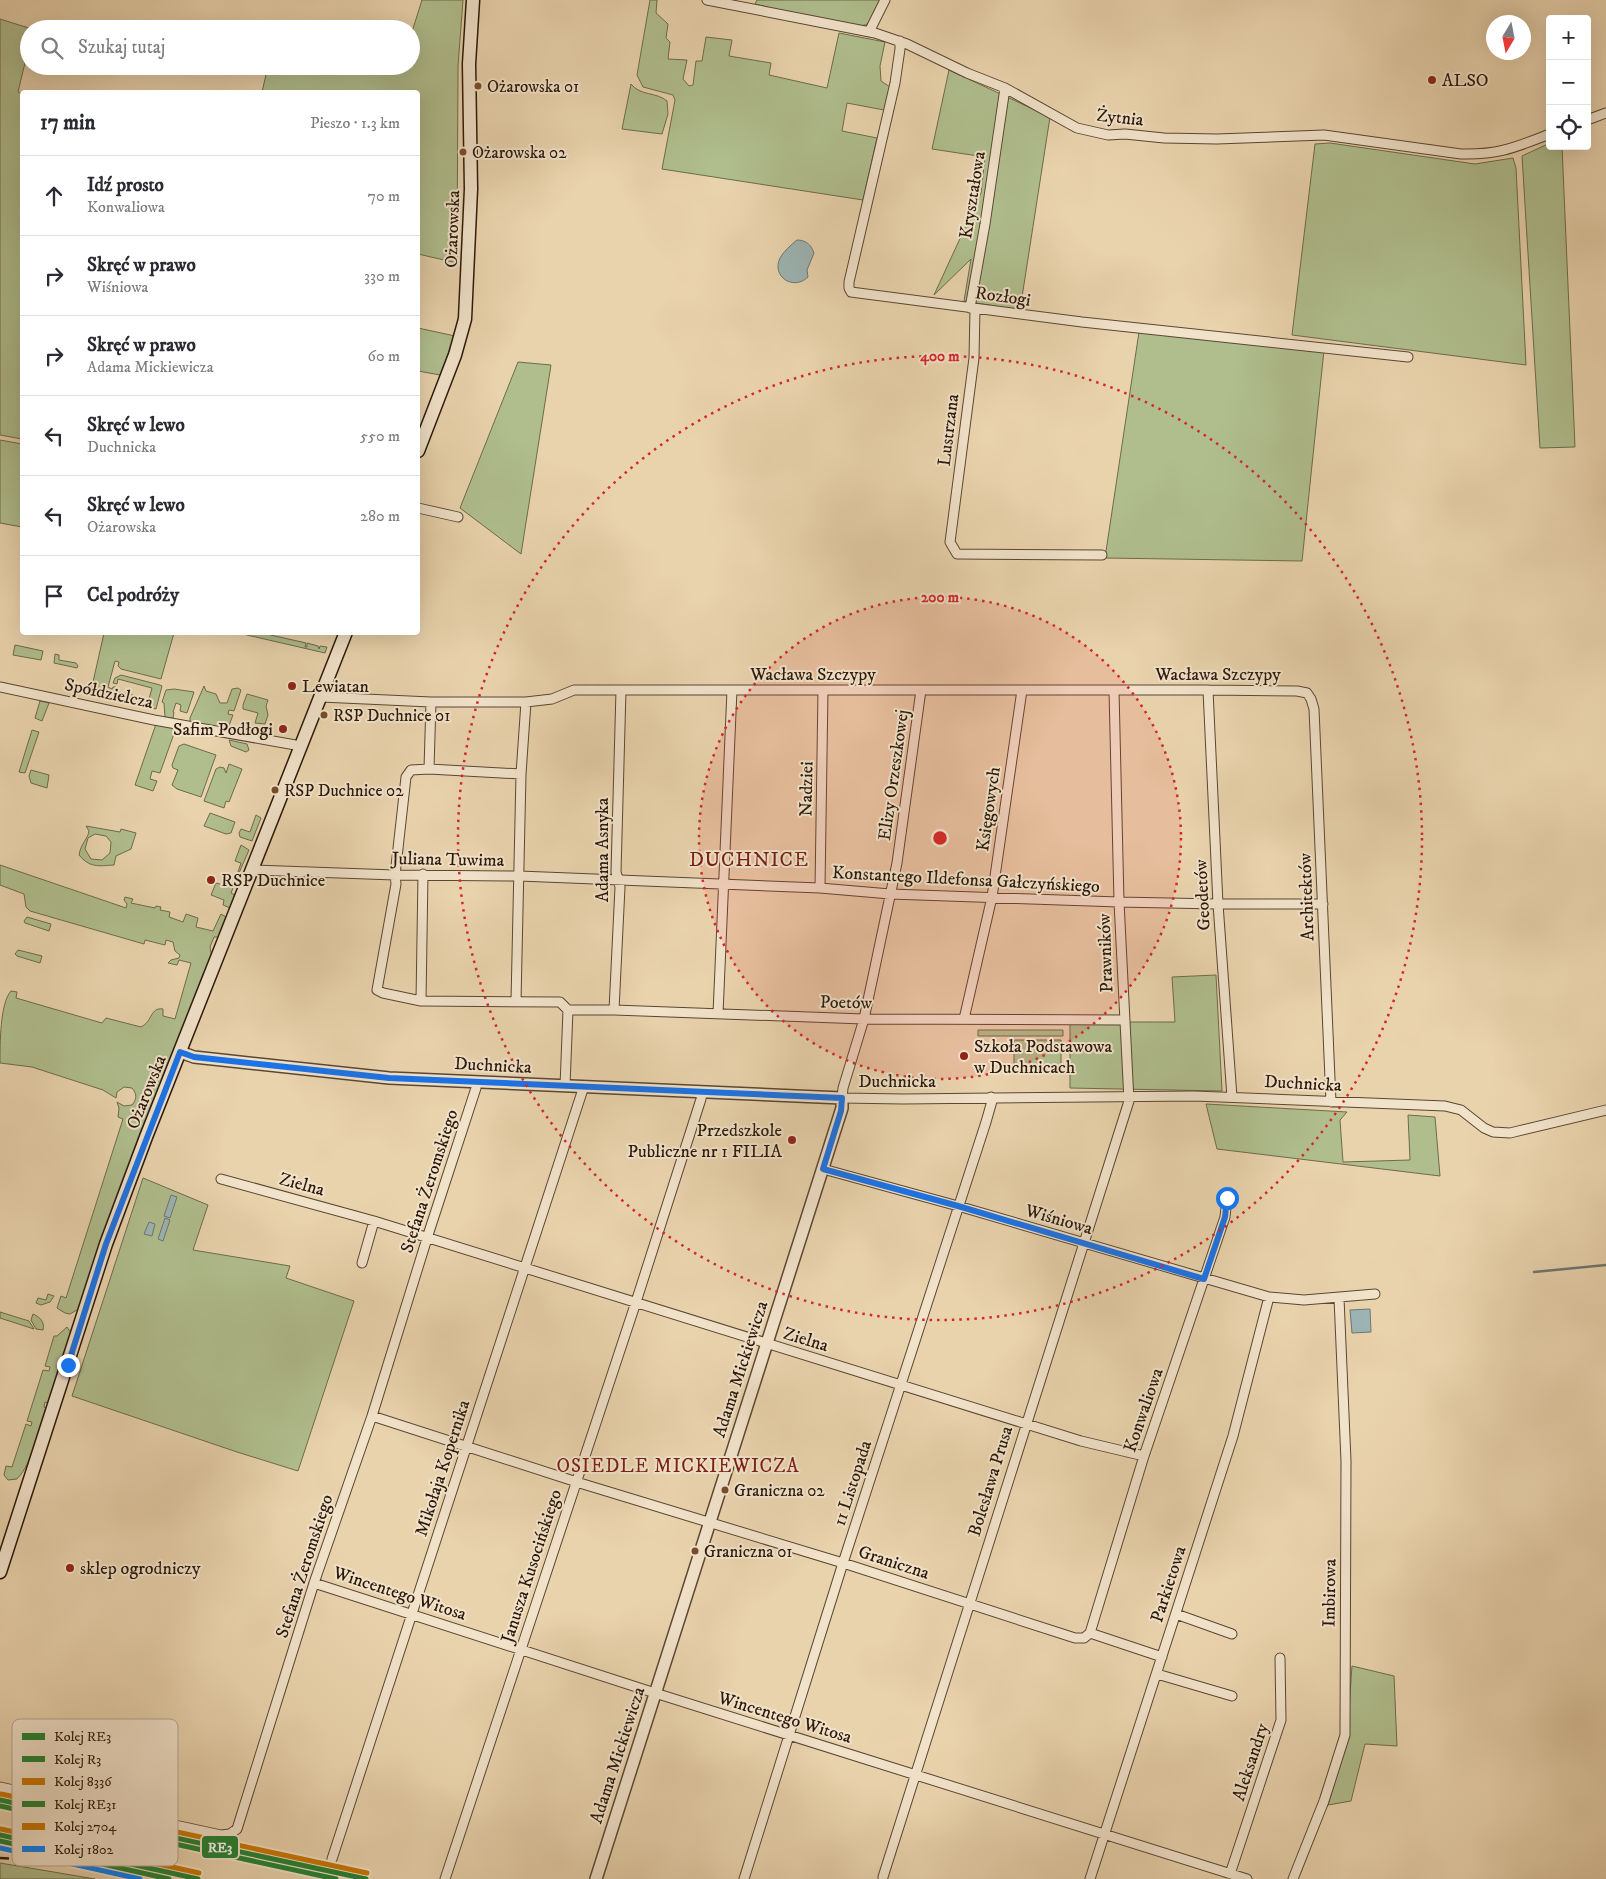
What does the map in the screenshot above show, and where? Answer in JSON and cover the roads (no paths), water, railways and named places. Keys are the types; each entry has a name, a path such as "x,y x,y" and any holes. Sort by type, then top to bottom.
{"main road":[{"name":"Ożarowska","path":"420,445 455,355 465,320 471,189 469,64 473,0"},
{"name":"Ożarowska","path":"0,1572 106,1244 345,635"}],"street":[{"name":"Żytnia","path":"707,0 869,32 900,41 967,73 1005,88 1077,128 1108,135 1125,134 1164,138 1217,139 1324,135 1461,154 1477,154 1515,148 1546,136"},
{"path":"869,32 885,0"},
{"name":"Rozłogi","path":"900,41 895,83 849,288 851,292 1082,322 1408,357"},
{"name":"Kryształowa","path":"973,308 1005,88"},
{"path":"1591,119 1606,113"},
{"name":"Lustrzana","path":"973,308 974,358 950,542 957,554 1102,555"},
{"path":"420,508 458,517"},
{"name":"Spółdzielcza","path":"0,687 154,720 300,746"},
{"name":"Wacława Szczypy","path":"320,697 431,702 526,702 552,699 574,690 1208,690 1297,691 1307,693"},
{"name":"Adama Asnyka","path":"614,1010 620,887 616,872 621,690"},
{"path":"718,1014 732,690"},
{"name":"Nadziei","path":"820,888 823,690"},
{"name":"Elizy Orzeszkowej","path":"842,1098 842,1088 864,1019 897,863 921,690"},
{"name":"Księgowych","path":"964,1019 992,897 1022,690"},
{"name":"Prawników","path":"1114,690 1119,902 1129,1096"},
{"name":"Geodetów","path":"1208,690 1218,904 1232,1097"},
{"name":"Architektów","path":"1307,693 1314,709 1331,1102"},
{"path":"429,769 431,702"},
{"path":"519,876 521,774 526,702"},
{"path":"521,774 416,768 411,770 406,777 395,874 396,884 376,990 421,1001 560,1002 568,1010 565,1086"},
{"name":"Juliana Tuwima","path":"252,870 519,876 516,1001"},
{"path":"421,1001 423,874"},
{"name":"Konstantego Ildefonsa Gałczyńskiego","path":"519,876 820,888 890,894 1119,902 1323,904"},
{"name":"Poetów","path":"568,1010 864,1019 1124,1020"},
{"name":"Duchnicka","path":"180,1052 194,1057 358,1075 842,1098 1232,1097 1445,1106 1461,1110 1484,1128 1493,1132 1510,1133 1606,1110"},
{"name":"Stefana Żeromskiego","path":"178,1826 220,1835 234,1832 239,1826 314,1583 372,1416 427,1237 476,1088 476,1082"},
{"name":"Mikołaja Kopernika","path":"332,1859 584,1086"},
{"name":"Janusza Kusocińskiego","path":"445,1879 636,1302 702,1092"},
{"name":"Bolesława Prusa","path":"883,1877 1025,1424 1084,1244 1129,1096"},
{"name":"11 Listopada","path":"744,1879 843,1563 992,1102 991,1097"},
{"name":"Adama Mickiewicza","path":"596,1879 823,1169 841,1111 842,1098"},
{"name":"Wiśniowa","path":"823,1169 958,1206 1269,1298 1304,1300 1375,1294"},
{"name":"Zielna","path":"221,1179 374,1221 1025,1424 1081,1441 1144,1456"},
{"name":"Konwaliowa","path":"1090,1633 1144,1456 1225,1217 1227,1198"},
{"path":"362,1263 374,1221"},
{"name":"Parkietowa","path":"1090,1879 1232,1436 1269,1298"},
{"name":"Imbirowa","path":"1293,1879 1324,1801 1345,1735 1346,1461 1339,1298"},
{"name":"Graniczna","path":"372,1416 843,1563 1075,1638 1084,1638 1090,1633"},
{"name":"Wincentego Witosa","path":"314,1583 655,1693 1247,1879"},
{"path":"1176,1614 1232,1634"},
{"path":"1090,1633 1162,1657"},
{"name":"Aleksandry","path":"1230,1874 1281,1720 1280,1658"},
{"path":"1157,1674 1232,1696"}],"water":[{"path":"797,240 807,243 814,253 807,270 808,277 796,283 785,280 781,276 778,265 780,258"},
{"path":"171,1195 177,1197 170,1218 164,1216"},
{"path":"165,1218 170,1220 163,1241 158,1239"},
{"path":"149,1222 155,1224 152,1236 144,1234"},
{"path":"1370,1309 1371,1332 1352,1333 1350,1310"}],"waterway":[{"path":"1534,1272 1606,1265"}],"railway":[{"path":"0,1858 12,1859"},
{"path":"103,1866 119,1868"}],"rail line":[{"name":"8336","path":"1,1794 12,1796"},
{"name":"RE3","path":"0,1800 12,1803"},
{"name":"R3","path":"0,1806 12,1809"},
{"name":"2704","path":"1,1829 12,1831"},
{"name":"8336","path":"178,1832 367,1873"},
{"name":"RE31","path":"0,1835 12,1838"},
{"name":"RE3","path":"178,1838 366,1879"},
{"name":"R3","path":"0,1841 12,1844"},
{"name":"R3","path":"178,1845 336,1879"},
{"name":"1802","path":"0,1848 12,1851"},
{"name":"1802","path":"81,1866 140,1879"},
{"name":"R3","path":"111,1866 169,1879"},
{"name":"RE31","path":"140,1866 198,1879"},
{"name":"2704","path":"168,1866 199,1873"}],"place":[{"name":"ALSO","path":"1432,80"},
{"name":"Ożarowska 01","path":"478,86"},
{"name":"Ożarowska 02","path":"463,152"},
{"name":"Lewiatan","path":"292,686"},
{"name":"RSP Duchnice 01","path":"324,715"},
{"name":"Safim Podłogi","path":"283,729"},
{"name":"RSP Duchnice 02","path":"275,790"},
{"name":"RSP Duchnice","path":"211,880"},
{"name":"Szkoła Podstawowa w Duchnicach","path":"964,1056"},
{"name":"Przedszkole Publiczne nr 1 FILIA","path":"792,1140"},
{"name":"Graniczna 02","path":"725,1490"},
{"name":"Graniczna 01","path":"695,1551"},
{"name":"sklep ogrodniczy","path":"70,1568"}],"district":[{"name":"DUCHNICE","path":"749,859"},
{"name":"OSIEDLE MICKIEWICZA","path":"678,1465"}]}
